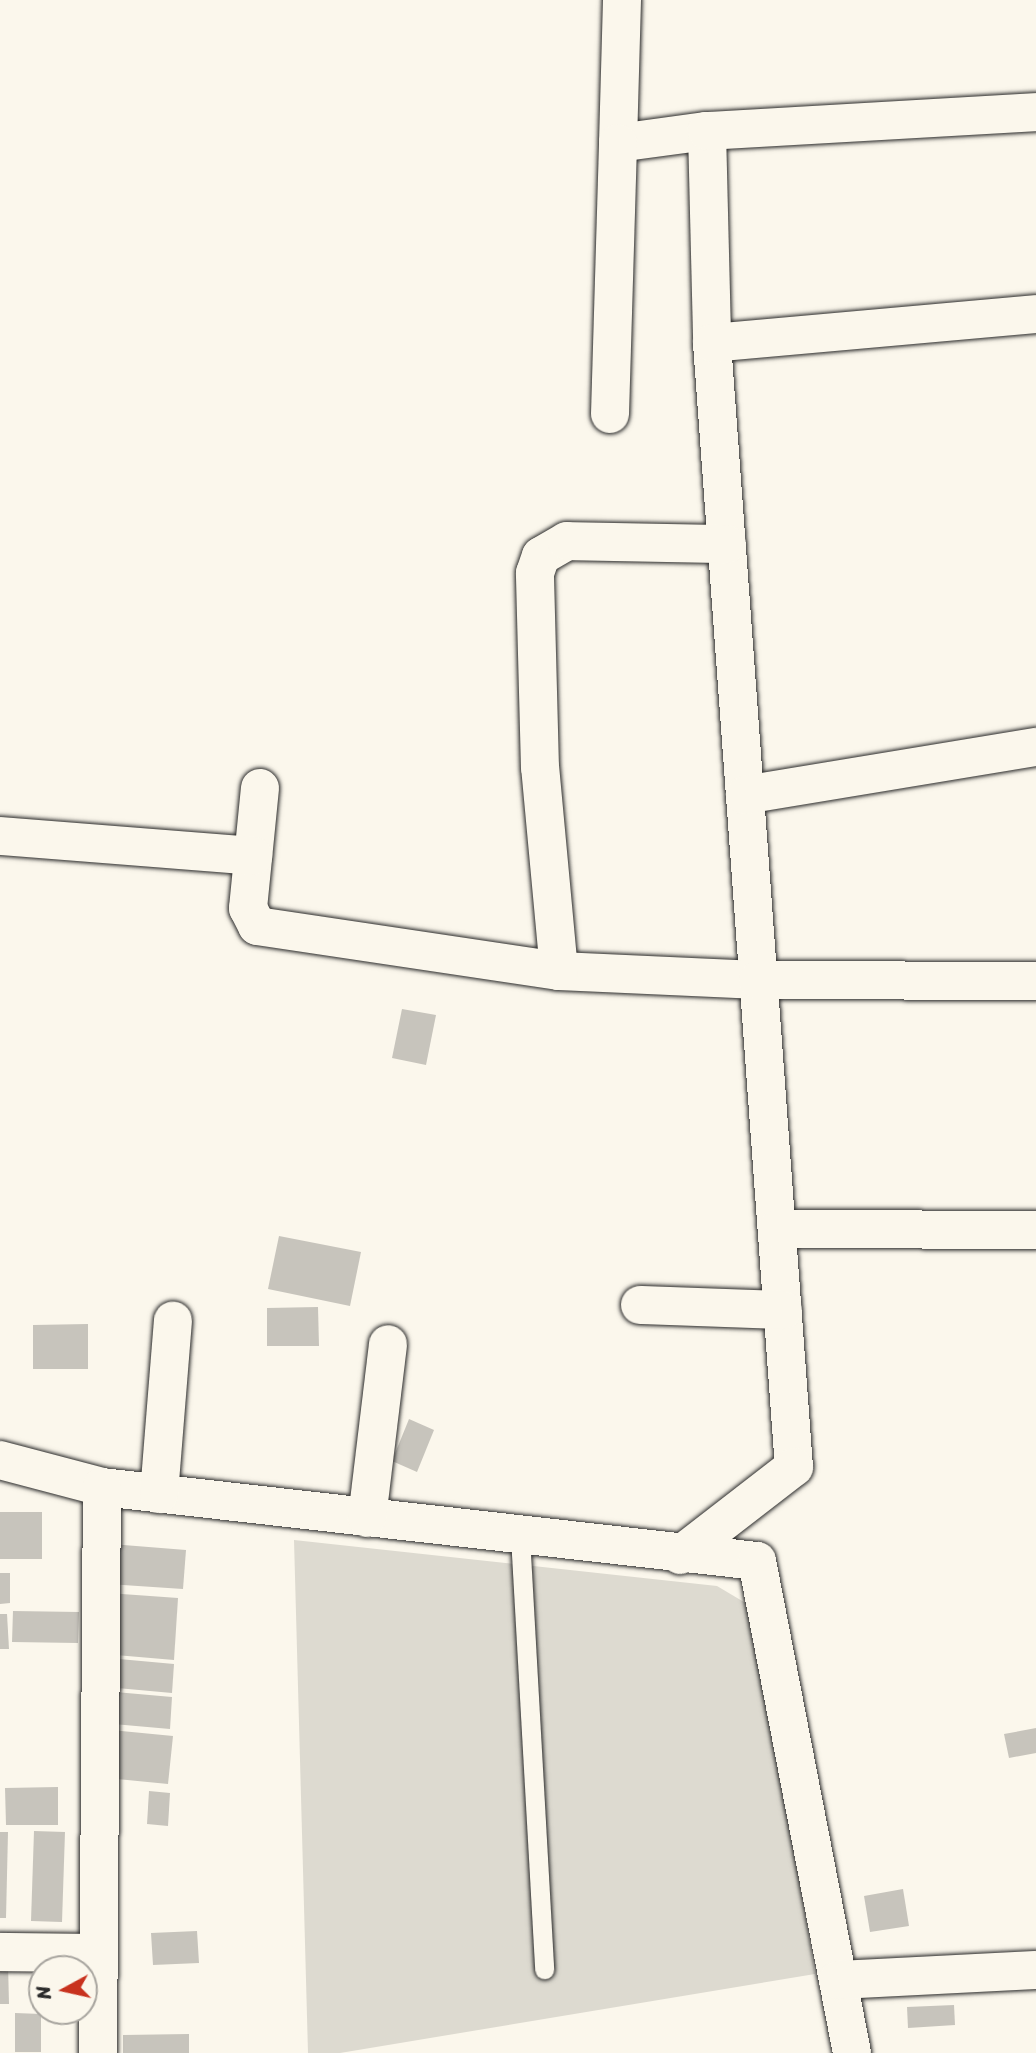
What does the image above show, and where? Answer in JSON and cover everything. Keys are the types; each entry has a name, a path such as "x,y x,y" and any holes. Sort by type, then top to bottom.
{"street":[{"path":"610,414 622,0"},
{"path":"618,143 707,131 1036,112"},
{"path":"680,1555 794,1467 712,343 707,131"},
{"path":"712,343 1036,314"},
{"path":"559,971 540,768 535,573 541,556 567,541 727,544"},
{"path":"745,795 1036,747"},
{"path":"260,788 248,908 257,926 559,971 758,980 1036,981"},
{"path":"0,836 253,856"},
{"path":"777,1229 1036,1230"},
{"path":"640,1305 783,1310"},
{"path":"159,1494 173,1321"},
{"path":"367,1518 388,1344"},
{"path":"0,1460 102,1488 680,1555 757,1561 852,2053"},
{"path":"98,2053 102,1488"},
{"path":"0,1952 98,1952"},
{"path":"838,1980 1036,1970"}],"lane":[{"path":"520,1536 544,1969"}],"shaded area":[{"path":"294,1540 717,1586 754,1608 815,1974 340,2053 308,2053"}],"building":[{"path":"402,1009 436,1015 426,1065 392,1058"},
{"path":"279,1236 361,1252 350,1306 268,1289"},
{"path":"318,1307 319,1346 267,1346 267,1308"},
{"path":"88,1324 88,1369 33,1369 33,1325"},
{"path":"409,1419 434,1430 417,1472 392,1461"},
{"path":"0,1512 42,1512 42,1559 0,1559"},
{"path":"111,1544 186,1550 183,1589 108,1584"},
{"path":"0,1573 10,1573 10,1603 0,1604"},
{"path":"108,1593 178,1598 174,1660 104,1654"},
{"path":"13,1611 79,1612 78,1643 12,1642"},
{"path":"0,1614 7,1614 9,1649 0,1649"},
{"path":"108,1658 174,1664 172,1693 106,1687"},
{"path":"104,1691 172,1697 170,1729 102,1723"},
{"path":"1036,1728 1036,1753 1009,1758 1004,1734"},
{"path":"111,1730 173,1736 168,1784 107,1778"},
{"path":"58,1787 58,1825 6,1825 5,1788"},
{"path":"149,1791 170,1793 168,1826 147,1824"},
{"path":"34,1831 65,1832 62,1922 31,1921"},
{"path":"0,1832 8,1832 6,1918 0,1918"},
{"path":"903,1889 909,1926 870,1932 864,1896"},
{"path":"197,1931 199,1963 153,1965 151,1933"},
{"path":"0,1964 8,1964 9,2004 0,2004"},
{"path":"954,2005 955,2025 908,2028 907,2007"},
{"path":"15,2013 28,2014 28,2025 41,2025 41,2052 15,2052"},
{"path":"189,2034 189,2053 123,2053 123,2035"}]}
